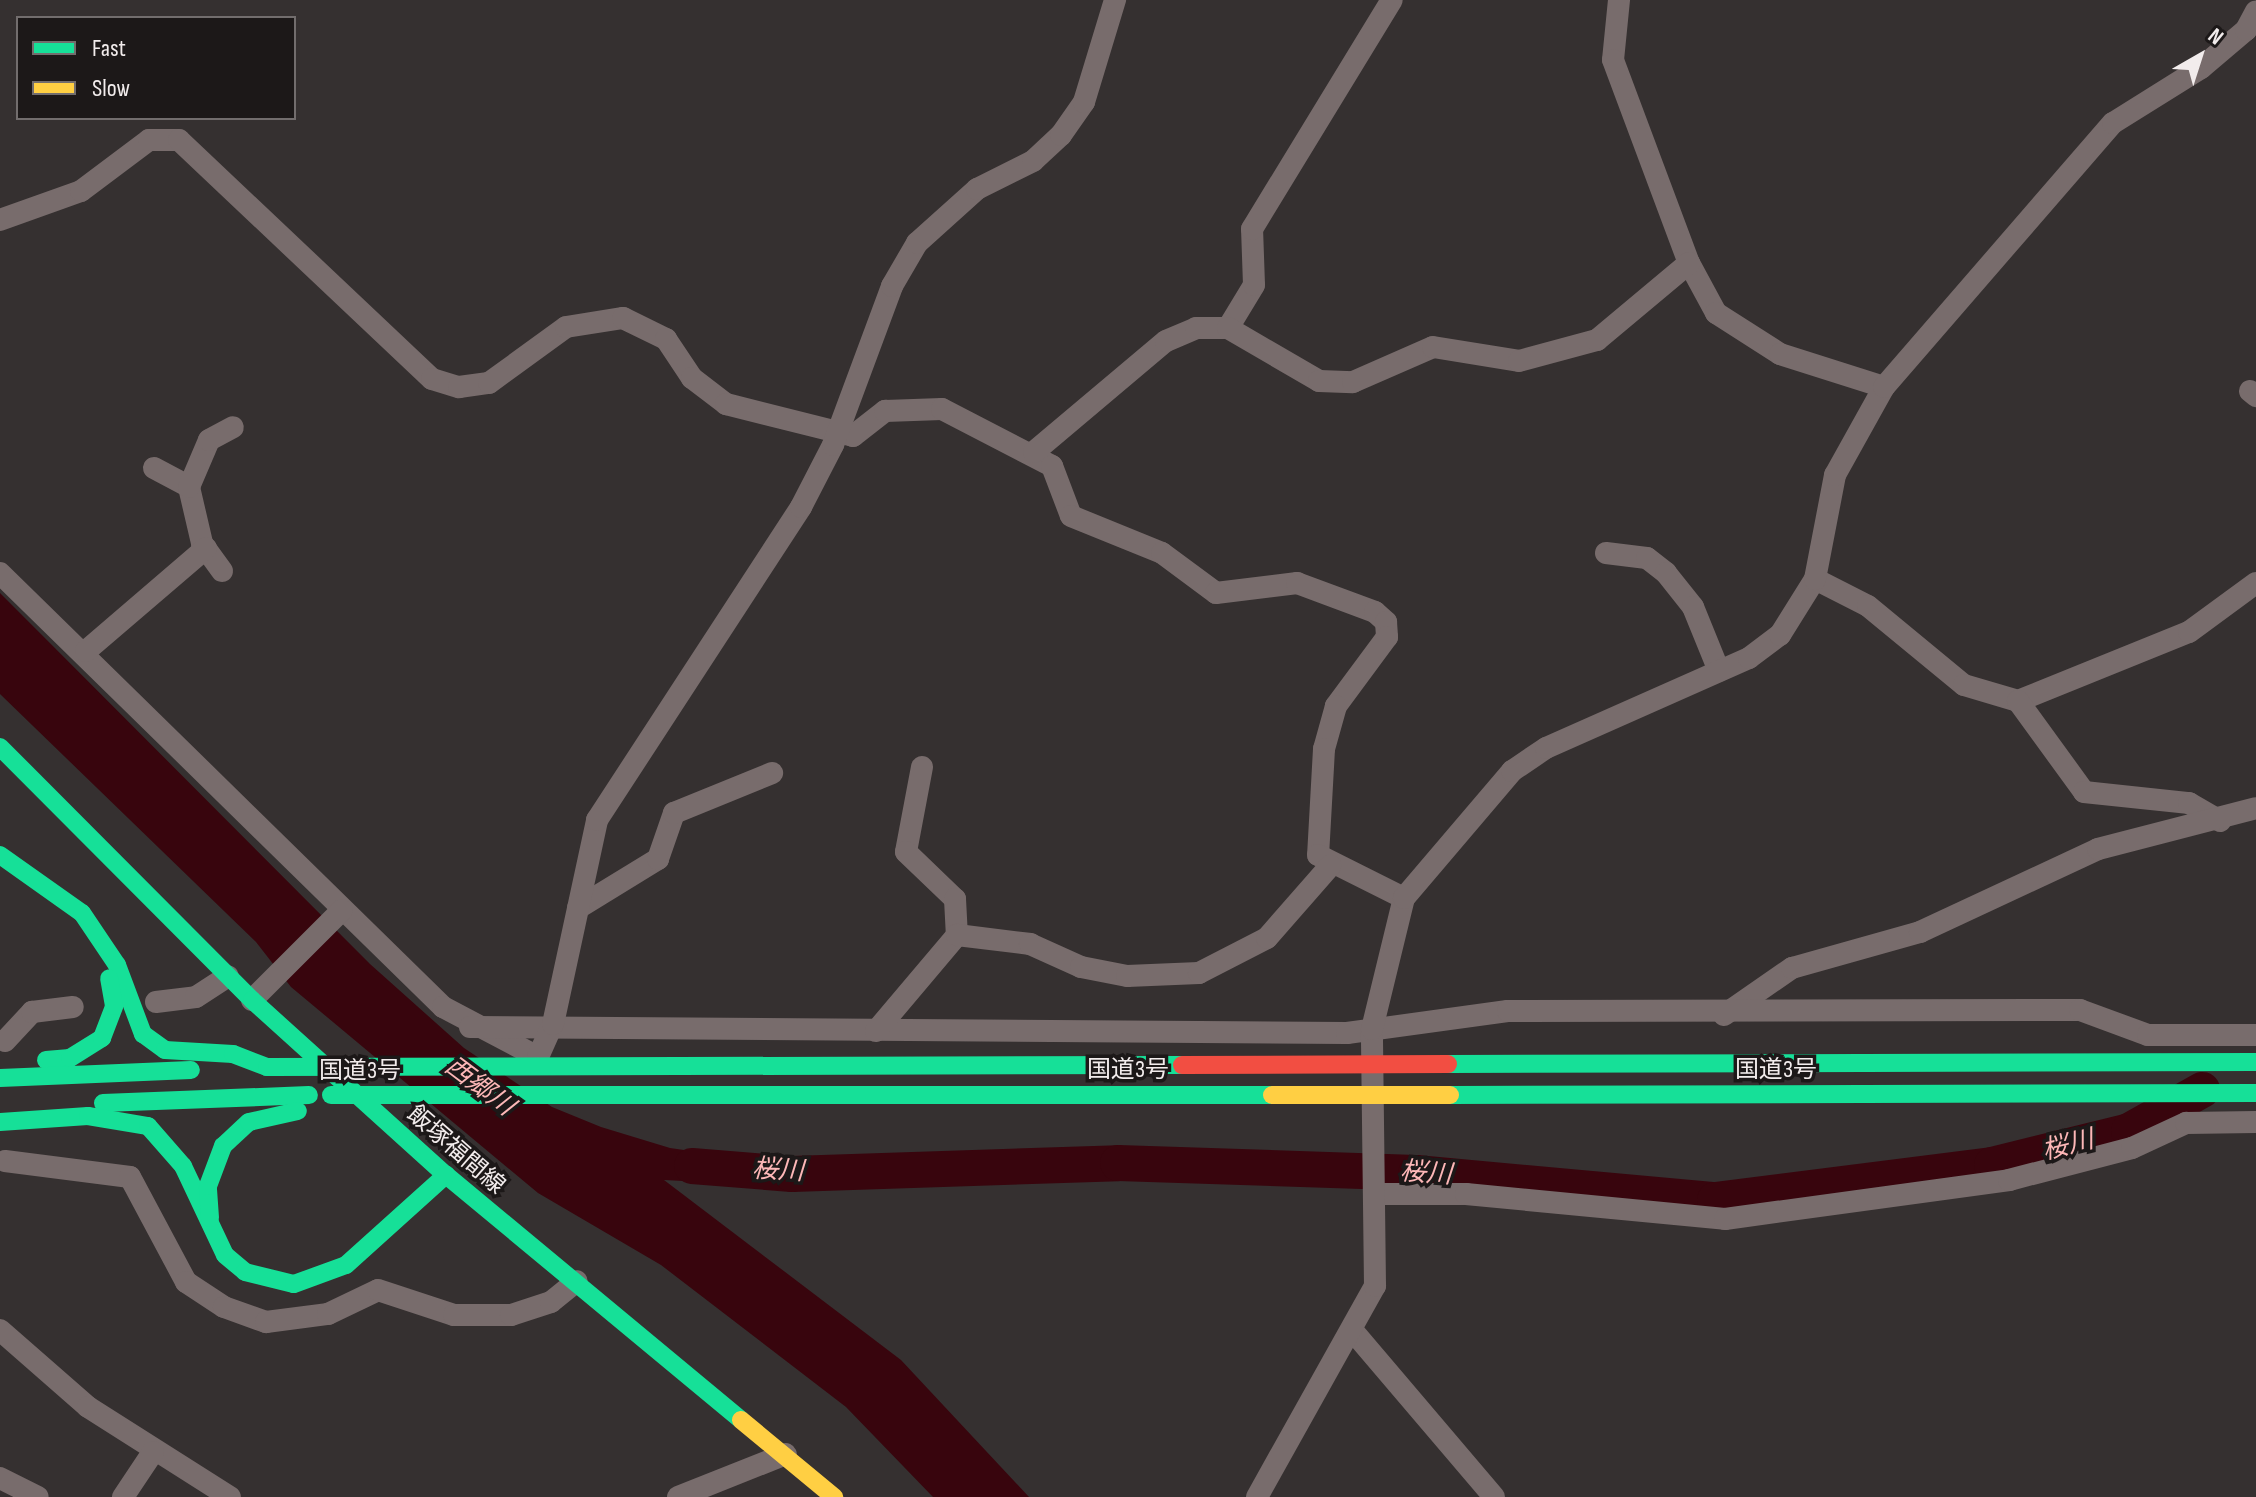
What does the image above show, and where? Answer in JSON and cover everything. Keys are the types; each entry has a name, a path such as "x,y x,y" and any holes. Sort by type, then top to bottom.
{"main road":[{"name":"飯塚福間線","path":"0,747 252,1000 446,1175 786,1454 834,1497"},
{"path":"0,855 82,913 97,934 143,1034 165,1050 233,1054 267,1067"},
{"path":"0,1064 70,1058 102,1038 114,1006 97,934"},
{"name":"国道3号","path":"0,1078 267,1067 2256,1062"},
{"name":"国道3号","path":"0,1111 313,1102 534,1107 665,1095 2256,1093"},
{"path":"211,1231 208,1186 223,1146 249,1122 313,1102"},
{"path":"3,1146 88,1116 148,1126 183,1166 211,1231 245,1272 312,1282 346,1265 446,1175"}],"street":[{"path":"538,1057 553,1024 597,820 801,507 835,432 892,286 917,243 965,198 1033,161 1061,135 1084,102 1115,0"},
{"path":"1228,328 1254,285 1252,229 1392,0"},
{"path":"1619,0 1613,60 1689,263 1716,313 1748,340 1884,387"},
{"path":"1257,1497 1375,1286 1377,1189 1373,1160 1372,1029 1404,898 1512,771 1546,748 1719,671 1780,635 1815,579 1835,475 1884,387 2113,123 2144,96 2201,68 2246,30 2256,11"},
{"path":"0,220 81,191 149,140 179,140 432,379 459,387 489,383 566,327 623,318 666,339 692,378 726,404 853,436 885,411 917,405 942,409 1000,445 1034,452 1063,485 1071,516 1162,553 1216,593 1297,583 1386,622 1387,637 1336,706 1324,749 1318,855 1330,866 1404,898"},
{"path":"1034,452 1166,341 1196,328 1228,328 1319,381 1353,382 1433,347 1535,359 1597,340 1689,263"},
{"path":"222,571 206,548 189,487 209,440 233,427"},
{"path":"154,468 189,487"},
{"path":"86,651 206,548"},
{"path":"1606,553 1647,558 1666,573 1693,607 1719,671"},
{"path":"0,573 86,651 342,910 470,1027 538,1057 555,1080 597,1105"},
{"path":"1815,579 1868,606 1964,685 1990,698 2018,701 2189,632 2256,583"},
{"path":"2018,701 2084,792 2189,803 2220,821"},
{"path":"876,1031 957,935 955,899 906,852 922,767"},
{"path":"578,908 658,859 674,813 772,773"},
{"path":"1724,1015 1792,968 1920,932 2098,849 2220,821 2256,808"},
{"path":"957,935 1030,944 1081,967 1127,976 1188,975 1267,938 1330,866"},
{"path":"252,1000 342,910"},
{"path":"156,1002 196,997 228,976"},
{"path":"5,1041 32,1012 73,1007"},
{"path":"470,1027 553,1024 876,1031 1372,1029 1508,1011 1724,1015 2080,1010 2148,1035 2256,1035"},
{"path":"1377,1189 1466,1194 1725,1219 2011,1185 2132,1148 2186,1123 2256,1122"},
{"path":"3,1146 130,1177 186,1282 224,1307 266,1322 328,1314 378,1290 454,1315 511,1315 551,1302 577,1281"},
{"path":"0,1330 88,1407 153,1452 230,1497"},
{"path":"1352,1330 1494,1497"},
{"path":"123,1497 153,1452"},
{"path":"678,1497 786,1454"},
{"path":"0,1478 38,1497"}],"water":[{"name":"西郷川","path":"0,593 370,964 464,1048 552,1107 601,1127 670,1148 740,1158 742,1184 664,1180 901,1360 1029,1497 933,1497 846,1407 661,1265 538,1193 291,987 256,942 0,694"}],"waterway":[{"name":"桜川","path":"692,1166 792,1174 1118,1163 1416,1173 1715,1200 1992,1165 2129,1131 2202,1090"}],"traffic: fast":[{"path":"0,747 252,1000 446,1175 741,1420"},
{"path":"0,855 82,913 117,965 143,1034 165,1050 233,1054 267,1067"},
{"path":"46,1060 70,1058 102,1038 114,1006 109,978"},
{"path":"1448,1064 2256,1062"},
{"path":"267,1067 1182,1065"},
{"path":"0,1078 191,1070"},
{"path":"1450,1095 2256,1093"},
{"path":"103,1103 309,1095"},
{"path":"331,1095 1272,1095"},
{"path":"210,1218 208,1186 223,1146 249,1122 298,1111"},
{"path":"0,1122 88,1116 148,1126 183,1166 225,1255 245,1272 294,1284 346,1265 446,1175"}],"traffic: slow":[{"path":"1272,1095 1450,1095"},
{"path":"741,1420 834,1497"}],"traffic: jam":[{"path":"1182,1065 1448,1064"}]}
